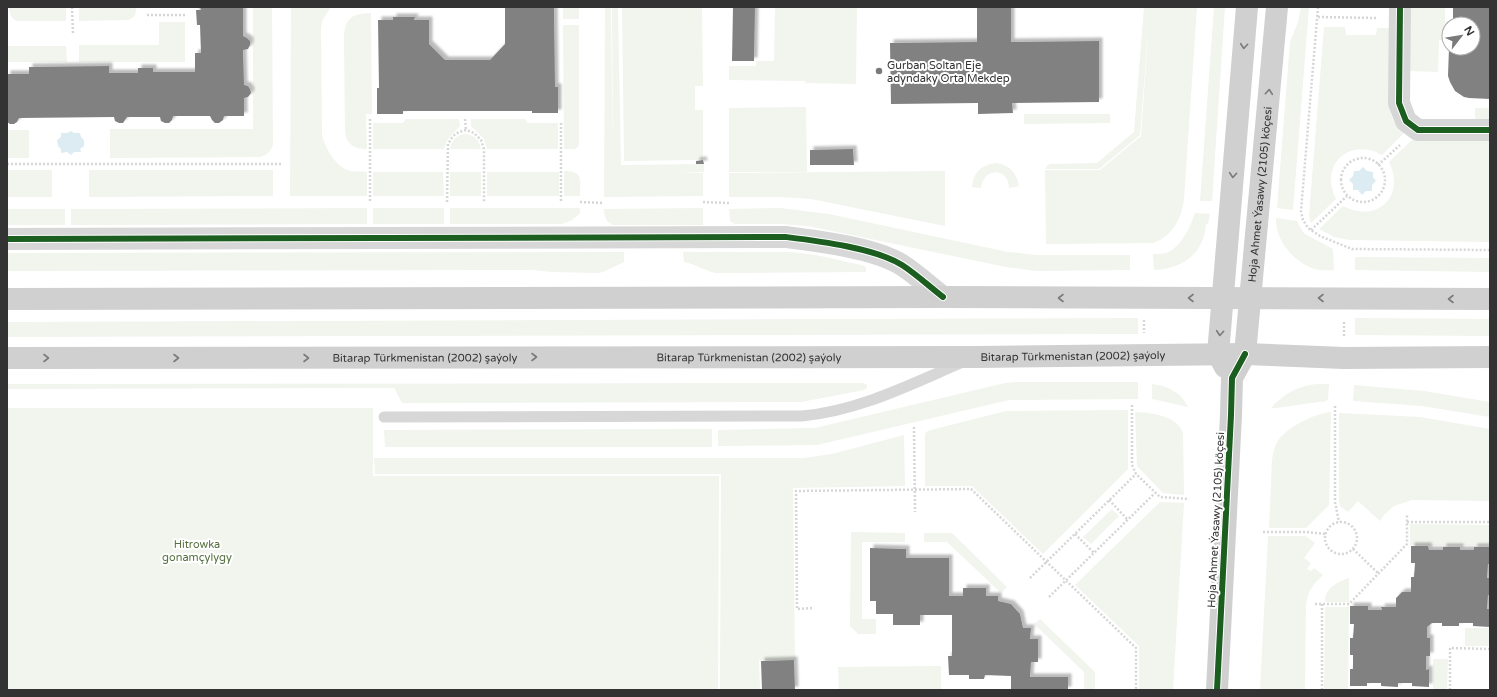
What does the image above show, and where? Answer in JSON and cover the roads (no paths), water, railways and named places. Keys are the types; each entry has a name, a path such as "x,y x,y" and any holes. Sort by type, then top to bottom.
{"main road":[{"path":"1232,378 1218,354 1247,7"},
{"name":"Hoja Ahmet Ýasawy (2105) köçesi","path":"1217,690 1232,378 1245,354 1277,7"},
{"path":"7,300 943,298 1490,299"},
{"name":"Bitarap Türkmenistan (2002) şaýoly","path":"7,358 977,357 1218,354 1344,358 1490,357"}],"street":[{"path":"1400,13 1399,103 1406,121 1418,130 1490,130"},
{"path":"7,239 786,237 871,252 901,265 943,298"},
{"path":"1459,357 1490,368"}],"lane":[{"path":"384,417 814,415 872,401 977,357"}],"place":[{"name":"Gurban Soltan Eje adyndaky Orta Mekdep","path":"879,71"}],"park label":[{"name":"Hitrowka gonamçylygy","path":"197,550"}]}
